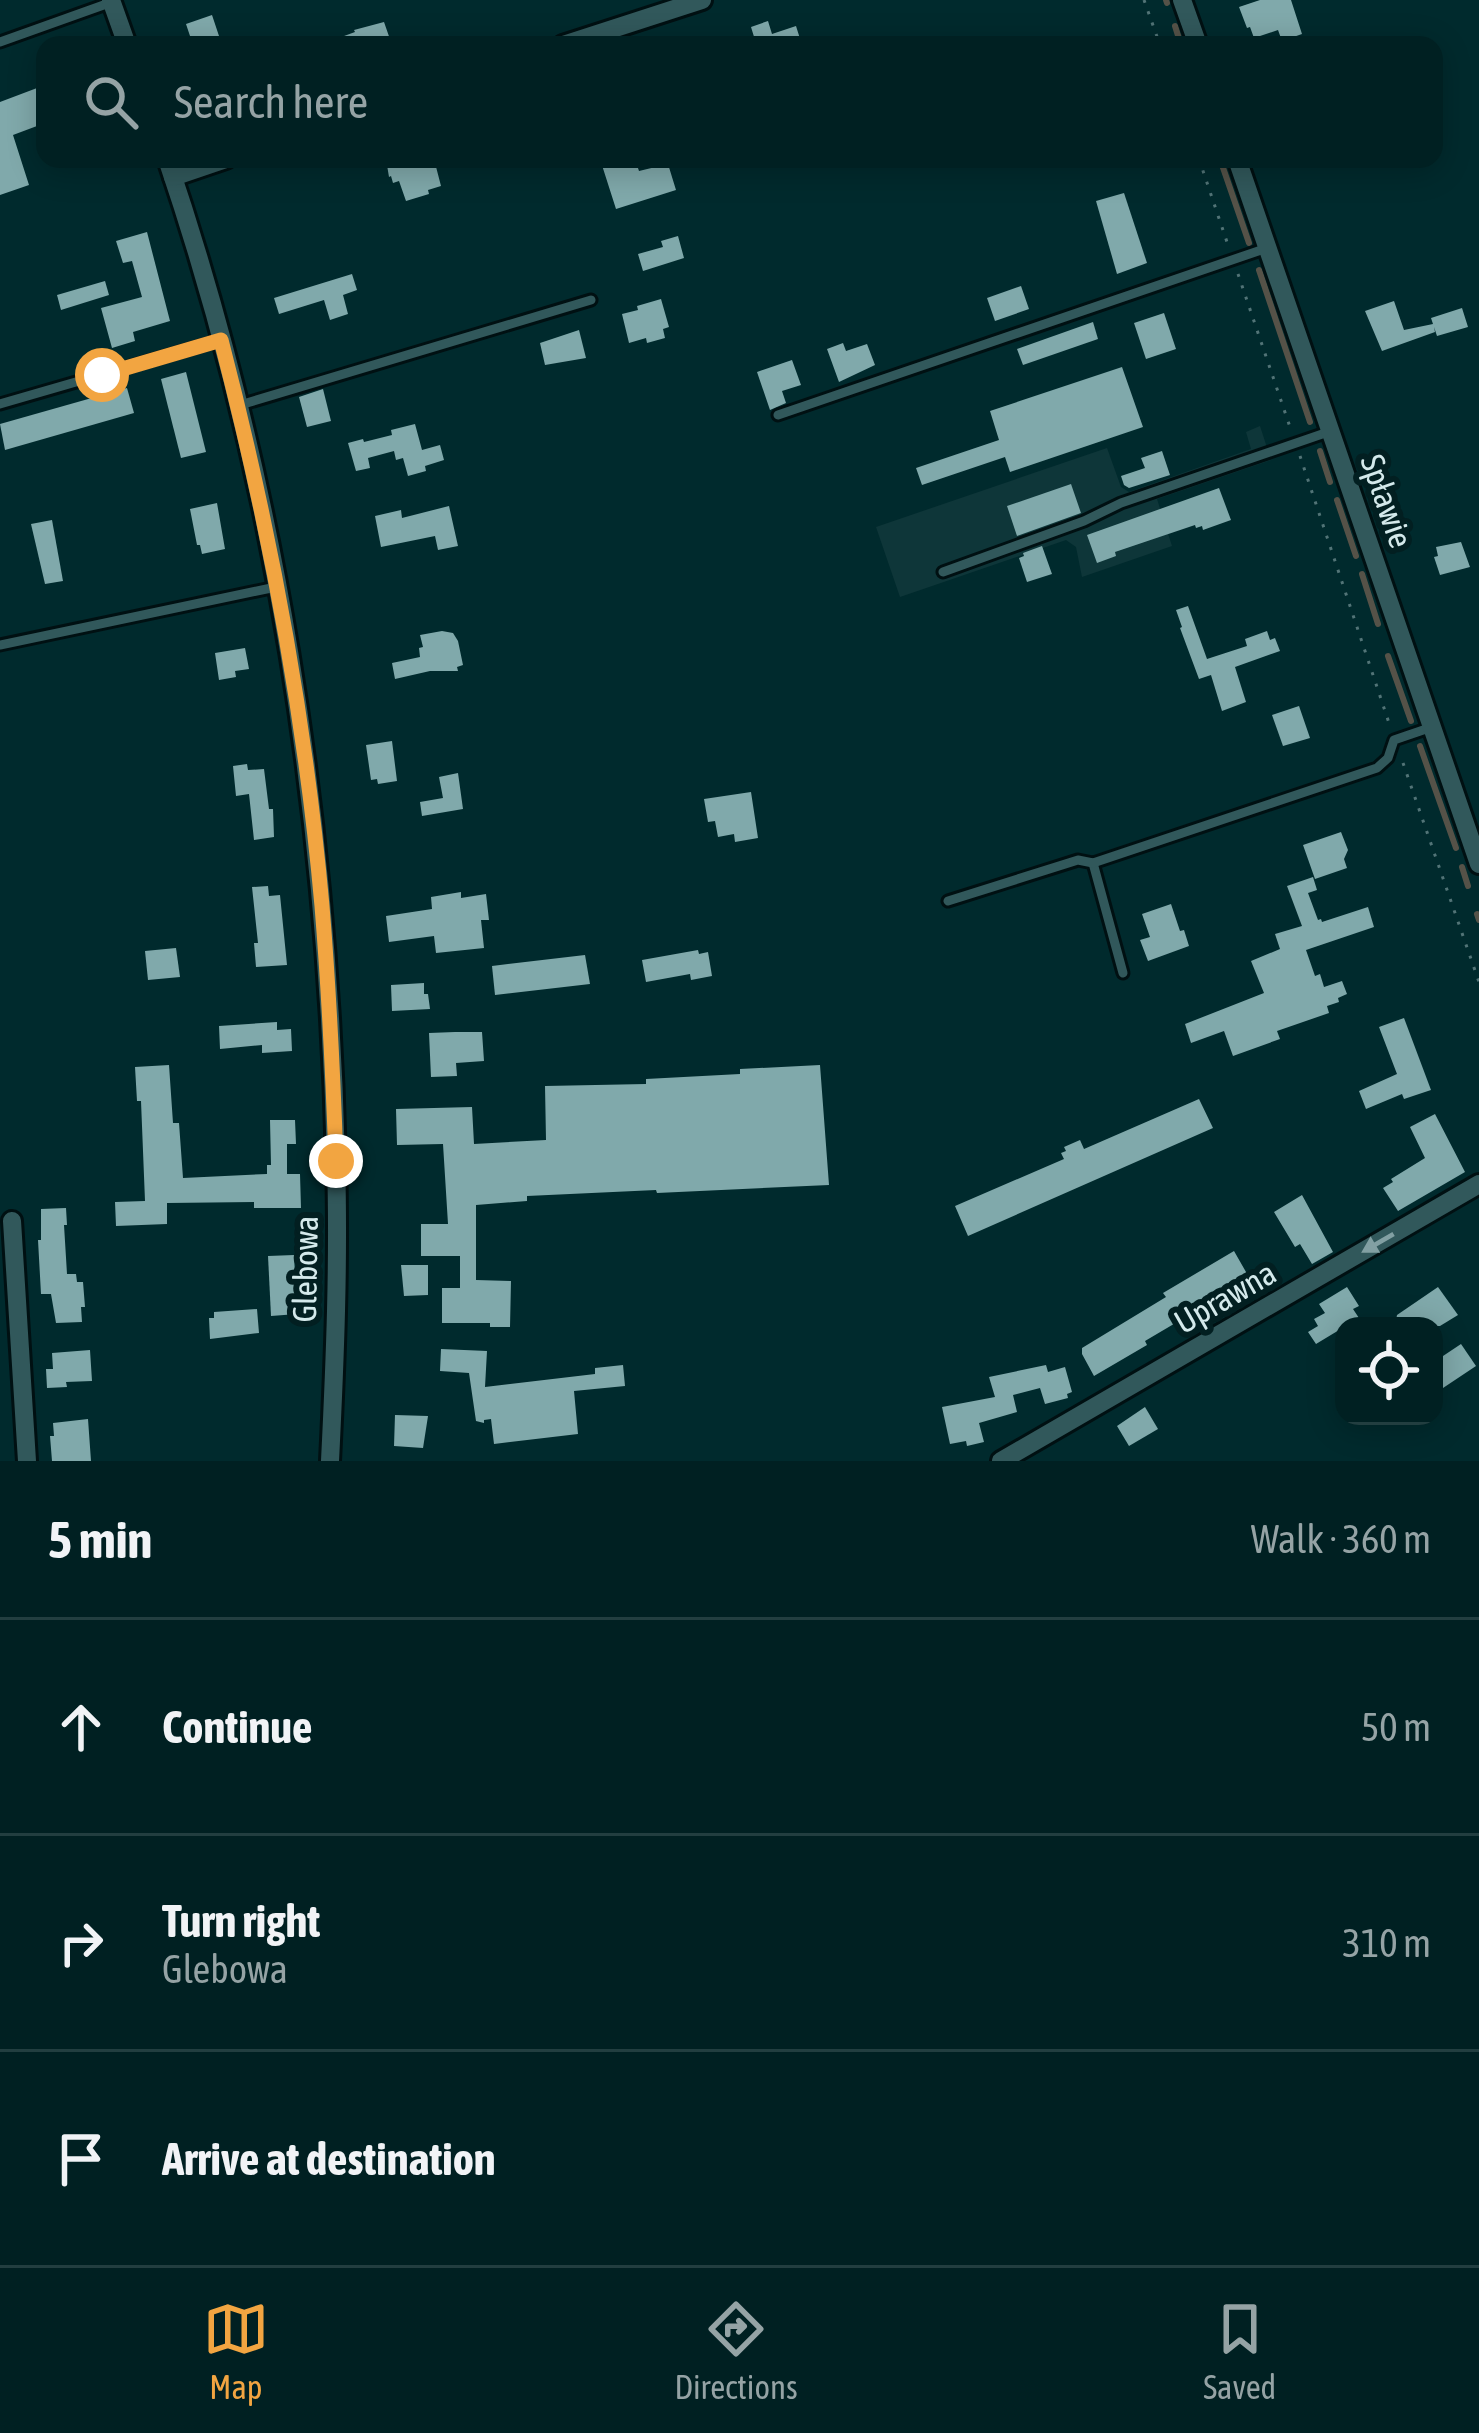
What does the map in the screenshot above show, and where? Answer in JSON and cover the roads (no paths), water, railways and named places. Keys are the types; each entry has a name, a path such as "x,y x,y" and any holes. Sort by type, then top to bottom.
{"street":[{"path":"591,36 702,0"},
{"path":"1182,0 1195,36"},
{"path":"111,1 124,36"},
{"name":"Glebowa","path":"170,168 238,405 302,736 327,966 336,1161 330,1461"},
{"name":"Spławie","path":"1240,168 1479,864"},
{"name":"Uprawna","path":"1001,1461 1479,1184"},
{"path":"12,1221 27,1461"}],"lane":[{"path":"0,43 111,1"},
{"path":"778,415 1267,248"},
{"path":"238,405 591,300"},
{"path":"0,404 221,340"},
{"path":"943,572 1121,503 1331,431"},
{"path":"0,645 276,587"},
{"path":"948,901 1078,860 1093,863 1377,768 1388,758 1394,740 1432,728"},
{"path":"1093,863 1124,973"}],"waterway":[{"path":"1175,26 1178,36"},
{"path":"1223,168 1249,243"},
{"path":"1259,270 1310,422"},
{"path":"1320,451 1330,482"},
{"path":"1337,500 1356,556"},
{"path":"1362,574 1378,624"},
{"path":"1388,656 1411,721"},
{"path":"1420,746 1456,848"},
{"path":"1462,867 1468,886"},
{"path":"1477,914 1479,920"}]}
